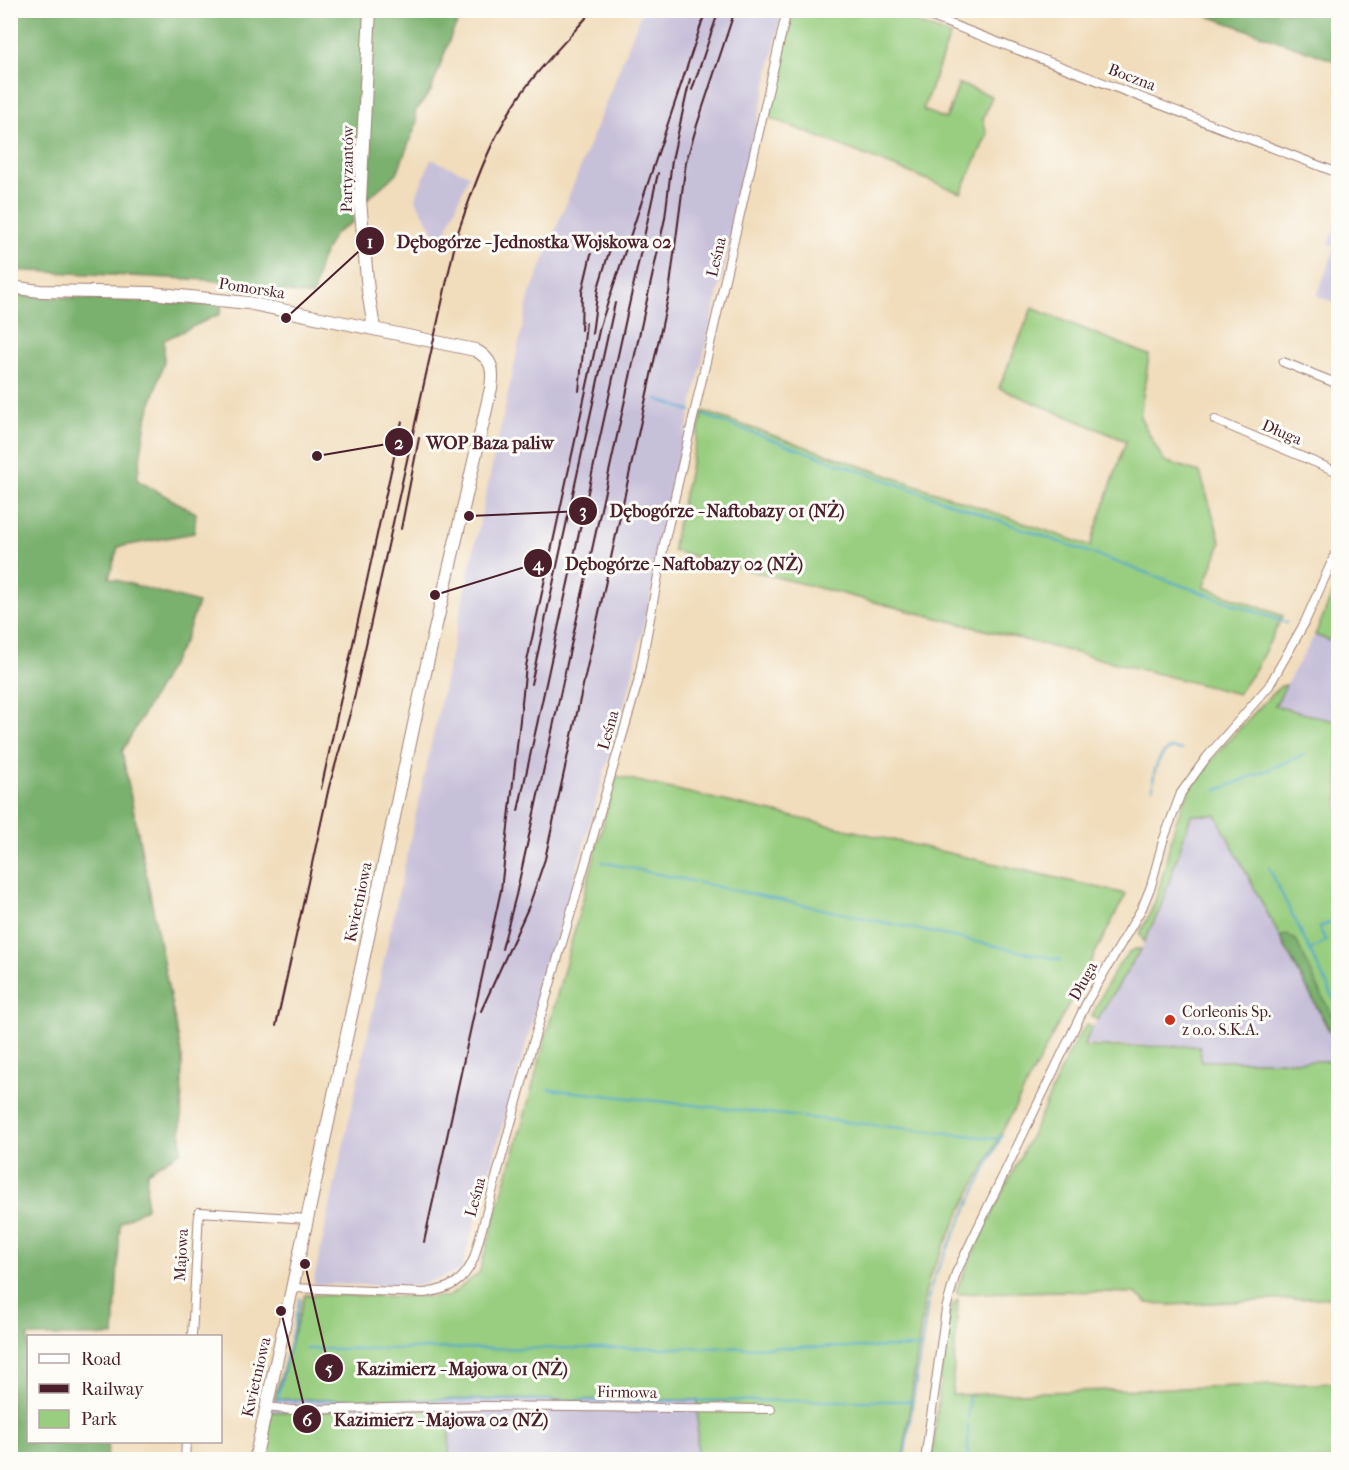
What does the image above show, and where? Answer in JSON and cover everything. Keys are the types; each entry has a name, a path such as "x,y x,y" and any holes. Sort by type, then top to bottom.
{"street":[{"name":"Partyzantów","path":"370,10 360,200 368,291 374,328"},
{"name":"Leśna","path":"293,1288 425,1293 454,1285 463,1278 474,1258 537,1028 638,682 664,544 787,10"},
{"name":"Boczna","path":"914,10 1338,172"},
{"name":"Pomorska","path":"10,287 40,291 151,293 248,303 475,350 484,355"},
{"name":"Kwietniowa","path":"255,1460 427,664 491,388 490,364 484,355"},
{"path":"1283,362 1338,384"},
{"name":"Długa","path":"1215,420 1338,472"},
{"name":"Długa","path":"925,1460 946,1309 956,1273 1088,1000 1142,908 1181,793 1207,757 1269,686 1304,624 1338,548"},
{"name":"Majowa","path":"192,1335 199,1212 308,1219"},
{"name":"Firmowa","path":"267,1407 292,1410 484,1406 771,1409"},
{"path":"184,1460 186,1443"}],"shaded area":[{"path":"642,11 783,11 654,571 656,573 631,681 461,1270 419,1286 313,1284 529,297"},
{"path":"431,159 469,175 441,244 415,199"},
{"path":"1338,219 1338,304 1317,296 1335,247 1329,244"},
{"path":"1315,635 1338,644 1338,722 1274,705"},
{"path":"1191,815 1216,815 1338,1048 1338,1061 1201,1061 1200,1046 1084,1045 1089,1032 1139,953 1160,910"},
{"path":"274,1399 699,1400 697,1459 449,1459 450,1410 270,1412"}],"green space":[{"path":"11,11 464,11 452,33 431,91 415,112 417,122 397,173 353,211 353,222 334,234 320,262 313,296 209,280 11,270"},
{"path":"794,11 885,11 950,35 923,110 946,119 959,84 992,96 983,119 987,135 961,193 768,117"},
{"path":"1194,11 1338,11 1338,62"},
{"path":"11,295 222,305 220,314 164,340 164,362 146,421 137,480 196,513 194,533 118,547 109,578 198,603 185,640 122,752 182,1057 181,1151 147,1172 146,1208 120,1223 114,1335 27,1335 27,1443 108,1443 107,1459 11,1460"},
{"path":"1032,308 1149,355 1140,417 1164,461 1200,472 1221,543 1204,587 1283,616 1256,668 1238,694 673,551 703,411 1090,546 1126,441 999,388"},
{"path":"1338,581 1338,644 1315,635"},
{"path":"1286,685 1275,706 1338,722 1338,934 1336,935 1338,1048 1216,815 1191,815 1160,909 1144,942 1140,934 1154,905 1181,809 1195,782 1226,743 1272,694 1281,686"},
{"path":"616,776 1126,894 930,1275 925,1295 903,1459 697,1459 698,1400 274,1399 305,1295 448,1297 479,1273 526,1111"},
{"path":"1287,934 1296,940 1328,1008 1338,1023 1338,1043 1280,937"},
{"path":"1135,949 1141,949 1097,1020 1092,1016 1110,979 1122,960"},
{"path":"1087,1024 1092,1027 1084,1045 1087,1047 1200,1046 1201,1061 1338,1061 1338,1297 1170,1305 1147,1303 1135,1293 1055,1291 958,1294 956,1290 976,1247 1067,1058"},
{"path":"958,1300 952,1395 1338,1383 1338,1459 932,1460 949,1313"},
{"path":"450,1410 449,1459 264,1460 270,1412"}],"waterway":[{"path":"657,399 691,411"},
{"path":"703,415 1287,623"},
{"path":"1153,788 1155,771 1162,756 1171,748 1182,750"},
{"path":"1216,791 1304,755"},
{"path":"602,862 1061,960"},
{"path":"1269,868 1338,1007"},
{"path":"1310,950 1326,941 1319,928 1338,918"},
{"path":"548,1089 1000,1139"},
{"path":"913,1401 929,1295 934,1277 1002,1135"},
{"path":"300,1299 277,1400 913,1401 904,1460"},
{"path":"305,1349 922,1347"},
{"path":"968,1418 969,1396"},
{"path":"968,1424 968,1460"}],"railway":[{"path":"276,1026 329,787 353,703 457,235 484,162 510,110 538,72 593,10"},
{"path":"424,1242 501,890 526,666 600,326 706,10"},
{"path":"692,90 719,10"},
{"path":"481,1011 529,906 545,859 669,293 686,162 735,10"},
{"path":"502,949 516,895 665,218 672,160 690,79"},
{"path":"518,811 658,173"},
{"path":"592,334 598,288 613,239"},
{"path":"581,330 582,292 591,254"},
{"path":"531,684 615,303"},
{"path":"579,391 586,323"},
{"path":"321,789 402,421"},
{"path":"401,529 419,438"}],"place":[{"name":"Dębogórze - Jednostka Wojskowa 02","path":"286,318"},
{"name":"WOP Baza paliw","path":"317,456"},
{"name":"Dębogórze - Naftobazy 01 (NŻ)","path":"469,516"},
{"name":"Dębogórze - Naftobazy 02 (NŻ)","path":"435,595"},
{"name":"Corleonis Sp. z o.o. S.K.A.","path":"1170,1020"},
{"name":"Kazimierz - Majowa 01 (NŻ)","path":"305,1264"},
{"name":"Kazimierz - Majowa 02 (NŻ)","path":"281,1311"}]}
